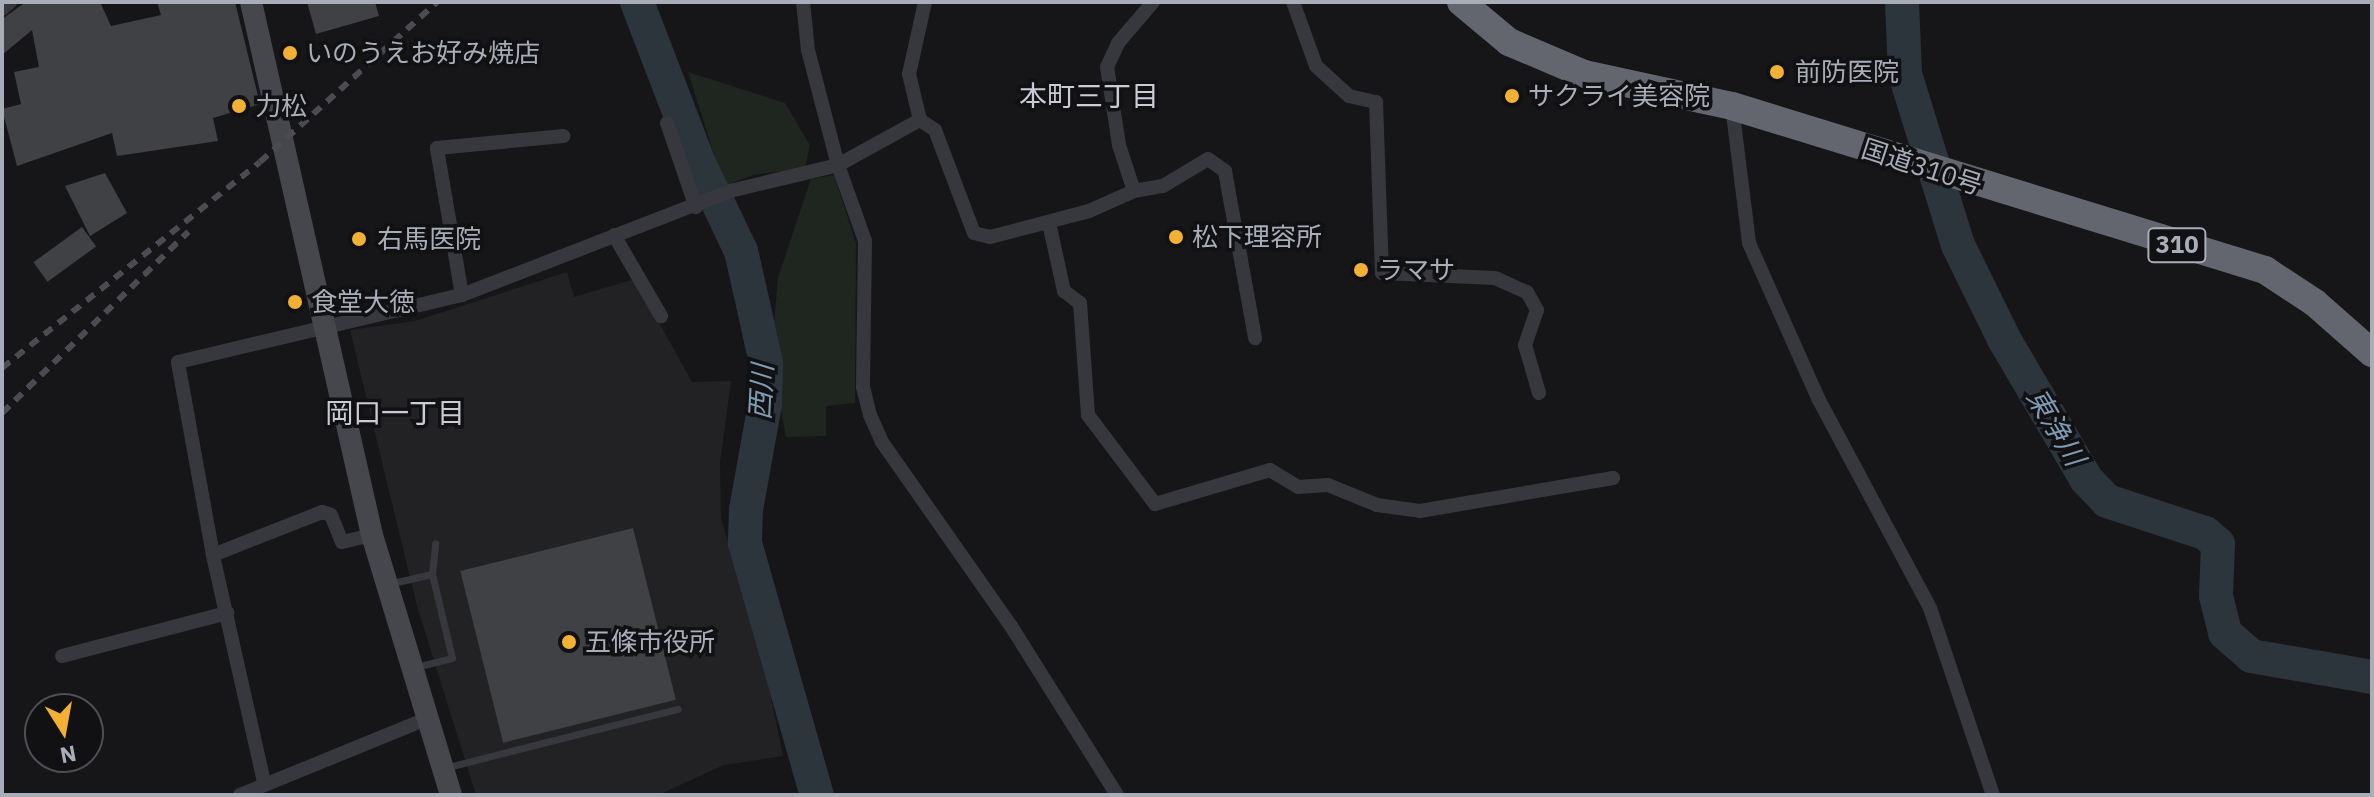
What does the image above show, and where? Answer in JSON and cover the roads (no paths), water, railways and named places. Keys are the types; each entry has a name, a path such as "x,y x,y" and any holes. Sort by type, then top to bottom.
{"highway":[{"name":"国道310号","path":"1461,2 1509,42 1584,74 1732,106 1959,179 2265,270 2315,303 2372,353"}],"street":[{"path":"2,9 10,2"},
{"path":"251,2 372,535 451,795"},
{"path":"803,2 808,50 838,165 865,241 863,387 870,415 882,442 1011,626 1117,795"},
{"path":"925,2 909,74 920,120 935,130 974,233 990,237 1049,223 1134,191 1163,186 1208,159 1225,171 1255,338"},
{"path":"1134,191 1119,145 1107,67 1118,43 1153,2"},
{"path":"1293,2 1316,66 1349,96 1376,102 1382,273 1495,278 1527,292 1537,310 1525,345 1539,393"},
{"path":"1732,106 1749,243 1819,400 1930,608 1993,795"},
{"path":"264,782 213,555 178,362 462,295 614,235 698,206 730,191 838,165 920,120"},
{"path":"667,123 698,206"},
{"path":"462,295 437,148 563,136"},
{"path":"1049,223 1064,291 1080,303 1088,415 1155,504 1270,470 1298,487 1328,485 1377,505 1420,511 1613,478"},
{"path":"614,235 661,316"},
{"path":"213,555 322,512 331,515 342,542 372,535"},
{"path":"62,656 227,613"},
{"path":"240,795 264,782 426,719"}],"lane":[{"path":"411,669 452,658 432,574 435,543"},
{"path":"386,585 432,574"},
{"path":"442,769 678,709"}],"waterway":[{"name":"西川","path":"637,2 698,161 741,251 766,363 765,404 746,510 745,543 817,795"},
{"name":"東浄川","path":"1902,2 1905,74 1958,245 2004,339 2086,479 2107,501 2205,533 2218,544 2216,596 2225,633 2251,656 2372,677"}],"railway":[{"path":"2,368 260,162 437,2"},
{"path":"2,413 188,232"}],"place":[{"name":"いのうえお好み焼店","path":"290,53"},
{"name":"前防医院","path":"1777,72"},
{"name":"サクライ美容院","path":"1512,96"},
{"name":"力松","path":"239,106"},
{"name":"松下理容所","path":"1176,237"},
{"name":"右馬医院","path":"359,239"},
{"name":"ラマサ","path":"1361,270"},
{"name":"食堂大徳","path":"295,302"},
{"name":"五條市役所","path":"569,642"}],"district":[{"name":"本町三丁目","path":"1089,96"},
{"name":"岡口一丁目","path":"395,413"}]}
